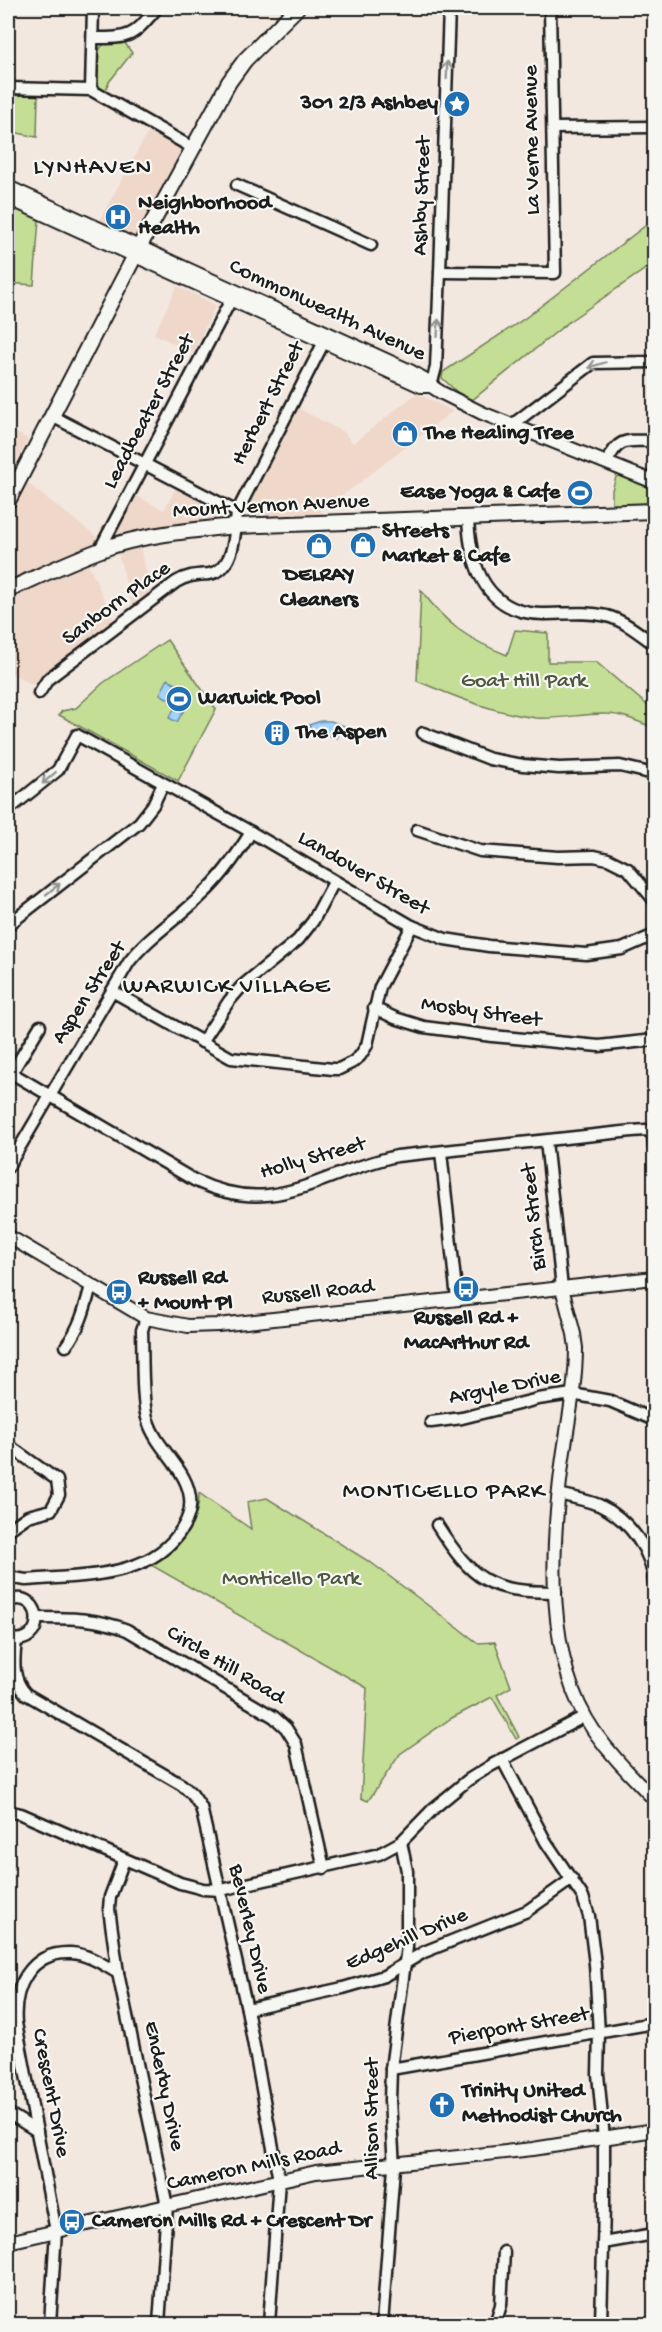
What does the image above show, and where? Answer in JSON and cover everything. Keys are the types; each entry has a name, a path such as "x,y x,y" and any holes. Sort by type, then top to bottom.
{"main road":[{"path":"8,501 137,251 237,70 297,8"},
{"name":"Mount Vernon Avenue","path":"8,590 99,551 158,534 236,526 654,511"}],"street":[{"path":"91,90 93,8"},
{"path":"93,38 125,38 134,33 157,8"},
{"name":"Ashby Street","path":"431,386 436,367 449,8"},
{"name":"La Verne Avenue","path":"440,272 555,273 550,8"},
{"path":"8,88 91,90 193,148"},
{"path":"553,129 654,127"},
{"path":"237,185 371,245"},
{"name":"Commonwealth Avenue","path":"8,187 137,251 233,295 326,337 410,371 460,403 654,482"},
{"name":"Commonwealth Avenue","path":"8,198 137,251"},
{"name":"Leadbeater Street","path":"99,551 233,295"},
{"name":"Herbert Street","path":"236,526 237,512 326,337"},
{"path":"512,425 593,363 654,362"},
{"path":"52,416 237,512"},
{"path":"607,462 618,444 624,441 654,441"},
{"path":"468,518 474,564 485,585 499,599 517,610 543,614 578,612 607,616 625,624 654,644"},
{"name":"Sanborn Place","path":"39,693 48,679 176,582 191,575 219,570 230,554 236,526"},
{"path":"423,733 490,759 512,763 559,768 620,766 654,774"},
{"name":"Landover Street","path":"8,810 58,770 77,735 424,932 456,941 586,954 622,949 654,935"},
{"path":"8,925 139,823 153,805 164,784"},
{"path":"417,830 480,850 558,857 594,856 608,859 628,868 654,900"},
{"name":"Aspen Street","path":"8,1167 129,962 144,945 219,879 251,832"},
{"path":"202,1042 229,1001 243,986 298,940 314,921 334,882"},
{"path":"112,991 231,1058 339,1069 353,1062 367,1045 374,1008 386,973 412,926"},
{"name":"Mosby Street","path":"374,1008 395,1018 424,1027 492,1036 599,1046 654,1040"},
{"name":"Holly Street","path":"40,1026 9,1072 194,1180 233,1195 278,1194 384,1159 646,1130 654,1133"},
{"path":"654,1133 654,1148"},
{"name":"Birch Street","path":"546,1141 562,1288"},
{"path":"441,1152 457,1299"},
{"name":"Russell Road","path":"8,1236 146,1318 171,1325 218,1325 654,1278"},
{"path":"66,1346 81,1321 91,1286"},
{"path":"562,1288 576,1348 558,1494 553,1556 562,1657 585,1716 593,1730 627,1774 654,1799"},
{"path":"8,1574 14,1578 26,1580 116,1571 136,1566 164,1550 186,1522 190,1507 189,1491 153,1432 146,1414 142,1330 146,1318"},
{"name":"Argyle Drive","path":"431,1422 462,1418 538,1398 572,1394 610,1401 654,1420"},
{"path":"8,1445 57,1480 59,1489 57,1501 51,1510 28,1516 8,1530"},
{"path":"558,1494 601,1506 628,1526 645,1551 654,1583"},
{"path":"437,1525 465,1565 488,1582 516,1591 556,1592"},
{"path":"21,1599 26,1580"},
{"path":"8,1601 21,1599 33,1606 38,1618 32,1633 22,1639 12,1639"},
{"name":"Circle Hill Road","path":"38,1618 83,1618 109,1623 127,1630 274,1717 286,1728 296,1744 324,1868"},
{"name":"Beverley Drive","path":"12,1639 14,1672 26,1694 182,1785 201,1807 247,2009 279,2180 269,2325"},
{"path":"8,1812 21,1814 180,1883 203,1889 220,1890 379,1854 401,1842 434,1808 468,1780 585,1716"},
{"path":"502,1760 546,1842 583,1897 589,1916 595,1964 599,2033 597,2074 604,2139 600,2325"},
{"name":"Allison Street","path":"382,2325 394,2164 390,2102 391,2069 405,1963 408,1899 407,1871 401,1842"},
{"name":"Enderby Drive","path":"124,1860 110,1897 108,1909 118,1973 167,2206 159,2325"},
{"name":"Edgehill Drive","path":"247,2009 361,1983 395,1971 424,1952 526,1911 572,1879"},
{"name":"Crescent Drive","path":"50,2325 56,2231 16,2023 15,2003 20,1983 27,1972 43,1960 63,1953 73,1953 89,1958 118,1973"},
{"name":"Pierpont Street","path":"391,2069 654,2024"},
{"path":"8,2113 38,2131"},
{"name":"Cameron Mills Road","path":"8,2242 326,2170 533,2149 654,2130"},
{"path":"603,2243 654,2234"},
{"path":"495,2325 501,2305 504,2252"}],"shaded area":[{"path":"148,132 184,151 135,238 99,221"},
{"path":"177,286 216,305 193,353 154,334"},
{"path":"417,393 453,411 328,507 322,507 321,516 263,521 249,517 243,508 294,406 344,432 353,443"},
{"path":"8,428 28,439 8,480"},
{"path":"25,481 98,538 96,543 8,583 8,515"},
{"path":"176,487 221,510 220,520 112,536 133,494 164,510"},
{"path":"140,546 152,595 133,609 118,552"},
{"path":"88,563 115,623 33,685 8,672 8,598"}],"green space":[{"path":"106,43 125,43 132,53 109,82 105,92 97,86 96,68 99,50"},
{"path":"8,95 38,95 37,137 8,131"},
{"path":"8,205 39,219 34,285 8,283"},
{"path":"654,219 654,263 571,320 471,401 442,378 443,372 524,319"},
{"path":"617,474 654,488 654,507 612,508 612,490"},
{"name":"Goat Hill Park","path":"421,590 439,612 458,629 480,643 507,655 515,630 548,633 548,662 596,662 653,710 654,728 612,714 536,718 504,712 475,704 417,681"},
{"path":"167,640 216,709 178,781 59,715 62,711 76,708 103,683"},
{"name":"Monticello Park","path":"199,1493 251,1529 247,1502 267,1498 373,1564 478,1643 495,1642 511,1687 497,1695 519,1737 516,1739 492,1697 450,1719 400,1754 368,1801 361,1798 367,1688 151,1565 169,1551 191,1526 198,1505"}],"water":[{"name":"Warwick Pool","path":"168,679 193,694 177,722 169,718 177,704 160,694"},
{"path":"331,721 344,726 337,738 327,735 315,737 309,725"}],"place":[{"name":"301 2/3 Ashbey","path":"457,104"},
{"name":"Neighborhood Health","path":"118,217"},
{"name":"The Healing Tree","path":"405,434"},
{"name":"Ease Yoga & Cafe","path":"580,493"},
{"name":"Streets Market & Cafe","path":"363,545"},
{"name":"DELRAY Cleaners","path":"319,546"},
{"name":"Warwick Pool","path":"179,699"},
{"name":"The Aspen","path":"277,733"},
{"name":"Russell Rd + MacArthur Rd","path":"466,1289"},
{"name":"Russell Rd + Mount Pl","path":"119,1292"},
{"name":"Trinity United Methodist Church","path":"442,2105"},
{"name":"Cameron Mills Rd + Crescent Dr","path":"72,2222"}],"district":[{"name":"LYNHAVEN","path":"93,168"},
{"name":"WARWICK VILLAGE","path":"227,987"},
{"name":"MONTICELLO PARK","path":"444,1492"}]}
